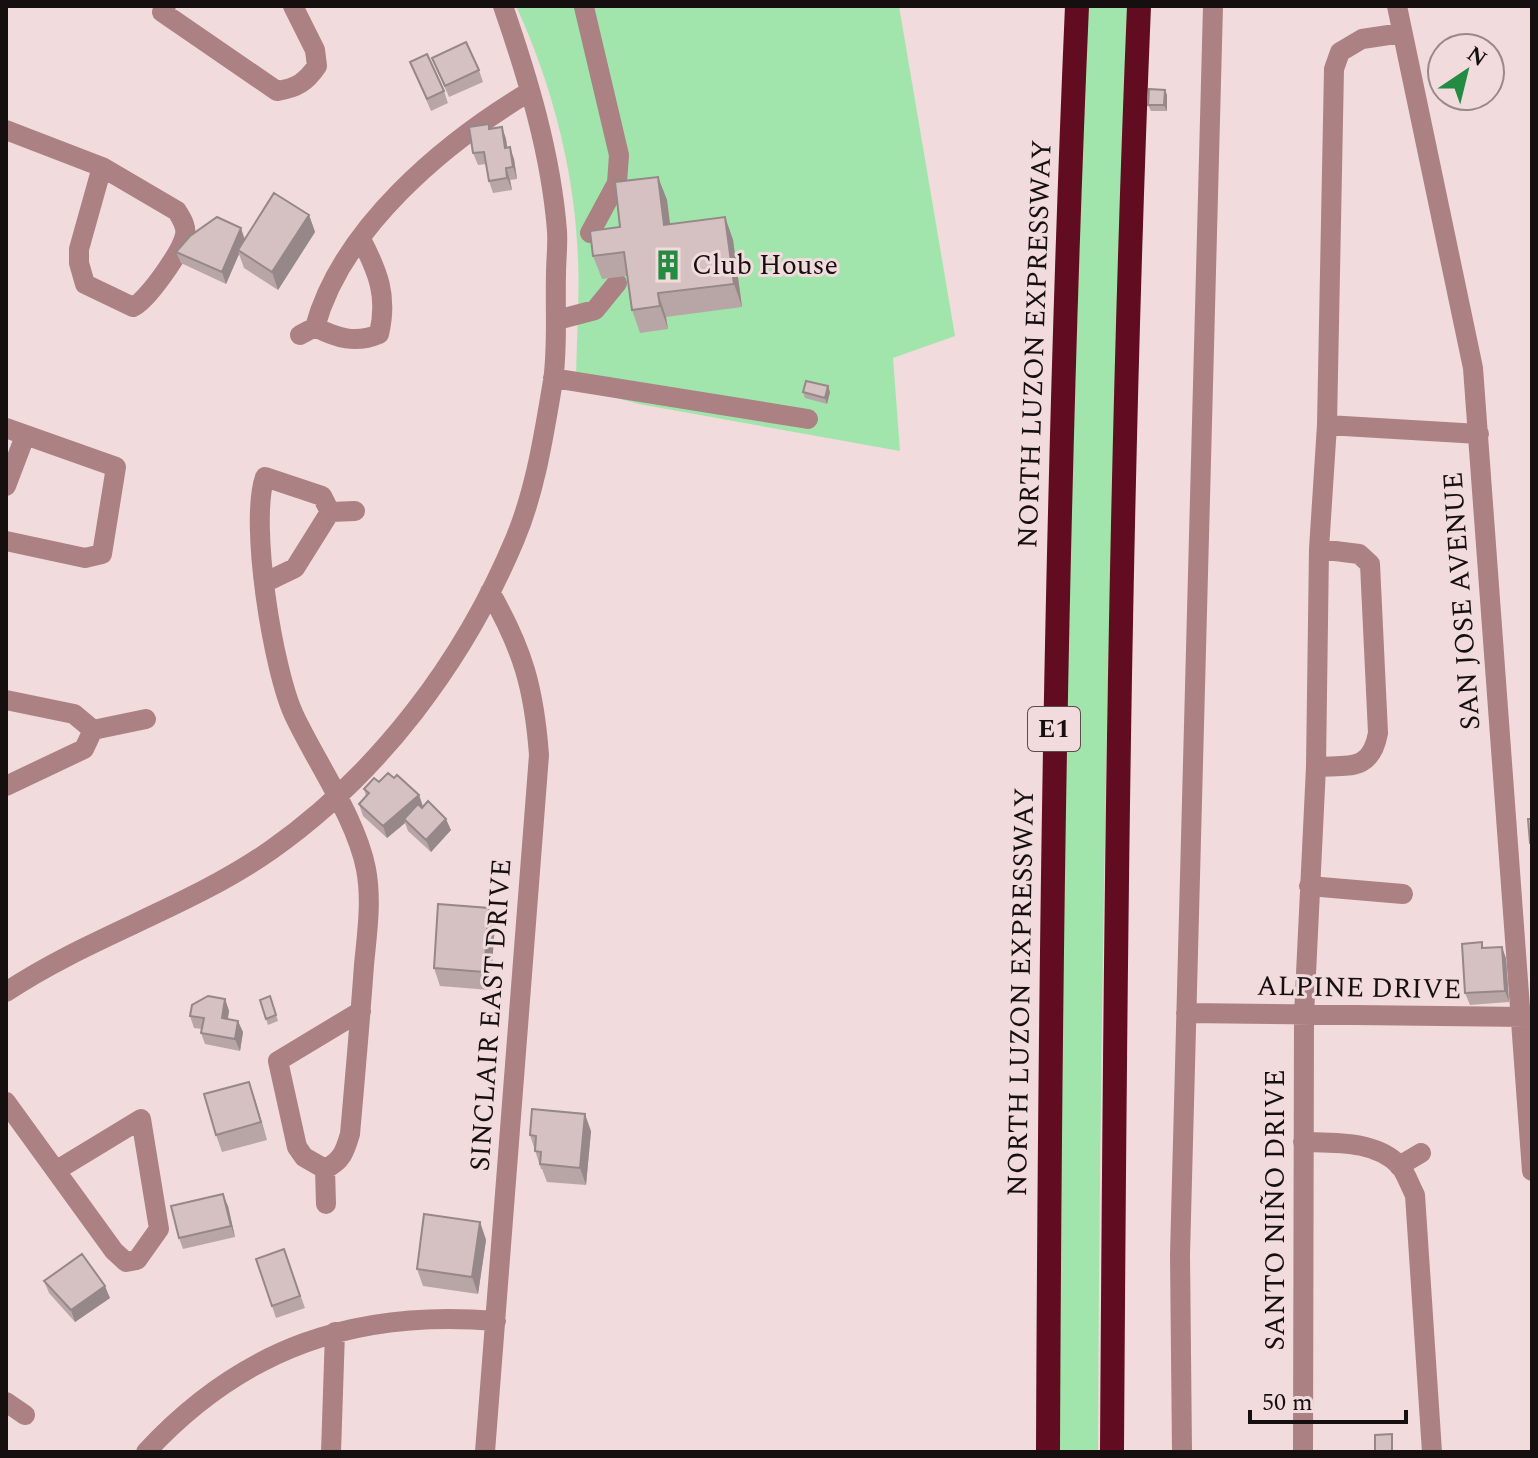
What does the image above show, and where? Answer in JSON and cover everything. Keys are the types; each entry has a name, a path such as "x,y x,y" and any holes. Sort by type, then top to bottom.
{"highway":[{"name":"NORTH LUZON EXPRESSWAY","path":"1048,1452 1050,921 1063,336 1077,6"},
{"name":"E1","path":"1112,1452 1117,836 1126,351 1139,6"}],"street":[{"path":"166,6 162,12 277,91 293,89 307,80 317,66 315,50 293,6"},
{"path":"6,992 50,966 226,879 271,850 336,798 425,699 490,592 516,537 530,492 553,378 557,320 558,234 551,176 503,6"},
{"path":"1182,1452 1180,1255 1213,6"},
{"name":"SAN JOSE AVENUE","path":"1397,6 1473,368 1526,1017 1532,1171"},
{"path":"584,7 619,155 617,183 590,233"},
{"name":"SANTO NIÑO DRIVE","path":"1303,1452 1304,1015 1316,767 1319,549 1327,425 1334,69 1340,52 1362,39 1402,33"},
{"path":"361,239 381,280 385,339 347,339 308,331 330,283 361,239 424,169 478,122 529,92"},
{"path":"6,130 102,167 177,211 184,221 185,235 149,295 133,307 85,284 79,263 79,249 102,167"},
{"path":"558,234 590,233 612,247"},
{"path":"557,320 595,310 617,283"},
{"path":"553,378 808,419"},
{"path":"1327,425 1479,434"},
{"path":"6,486 16,432 116,467 110,491 107,540 102,554 85,558 6,541"},
{"path":"330,512 322,496 265,477 258,541 292,711 365,863 370,891 361,1011 350,1134 345,1152 337,1164 325,1169 314,1165 297,1147 278,1061 361,1011"},
{"path":"330,512 355,511"},
{"path":"266,582 295,568 330,512"},
{"path":"1316,767 1356,765 1367,760 1375,750 1378,733 1370,564 1359,554 1319,549"},
{"name":"SINCLAIR EAST DRIVE","path":"485,1452 539,755 536,709 516,637 490,592"},
{"path":"6,700 74,714 93,730"},
{"path":"93,730 146,719"},
{"path":"6,786 84,749 93,730"},
{"path":"1309,886 1403,894"},
{"name":"ALPINE DRIVE","path":"1186,1013 1526,1017"},
{"path":"6,1102 120,1258 131,1263 137,1260 159,1229 141,1119 57,1170"},
{"path":"1303,1142 1356,1143 1399,1166 1415,1195 1432,1452"},
{"path":"1399,1166 1421,1153"},
{"path":"325,1169 326,1204"},
{"path":"146,1452 176,1419 223,1382 263,1360 335,1332 434,1318 496,1321"},
{"path":"331,1452 335,1332"},
{"path":"6,1402 25,1415"}],"green space":[{"path":"516,6 899,6 955,336 893,358 900,451 639,404 576,387 578,275 576,226 567,161 551,97"},
{"path":"1087,6 1128,6 1107,729 1098,1452 1058,1452 1065,709"}],"building":[{"path":"466,42 479,70 445,86 432,58"},
{"path":"427,54 444,91 427,99 410,62"},
{"path":"1149,89 1165,90 1164,105 1148,105"},
{"path":"489,124 489,129 502,127 505,148 510,147 513,167 506,168 507,178 489,181 484,152 473,153 469,127"},
{"name":"Club House","path":"658,177 664,225 725,217 734,284 658,293 660,306 632,310 624,252 593,256 590,231 620,227 615,182"},
{"path":"274,193 309,215 272,272 238,250"},
{"path":"217,217 241,228 222,272 176,252 190,236"},
{"path":"806,381 828,386 825,398 803,392"},
{"path":"388,773 394,778 397,775 419,795 383,826 359,804 369,793 364,789 374,778 379,782"},
{"path":"428,801 446,819 426,840 404,819 418,804 422,808"},
{"path":"1528,819 1532,819 1532,843 1530,843"},
{"path":"438,904 489,908 484,972 434,968"},
{"path":"1482,942 1482,948 1502,947 1505,991 1465,993 1462,944"},
{"path":"208,996 225,999 222,1018 238,1021 235,1039 201,1033 204,1018 190,1016 192,1005"},
{"path":"270,996 276,1015 266,1019 260,1000"},
{"path":"249,1082 261,1122 216,1135 204,1094"},
{"path":"532,1109 585,1114 580,1168 540,1164 541,1152 535,1151 536,1136 530,1135"},
{"path":"223,1194 231,1226 179,1238 171,1206"},
{"path":"424,1214 480,1222 472,1277 417,1269"},
{"path":"284,1249 300,1296 272,1306 256,1259"},
{"path":"82,1254 105,1286 71,1310 44,1281"},
{"path":"1392,1434 1392,1452 1375,1452 1375,1435"}],"place":[{"name":"Club House","path":"668,265"}]}
